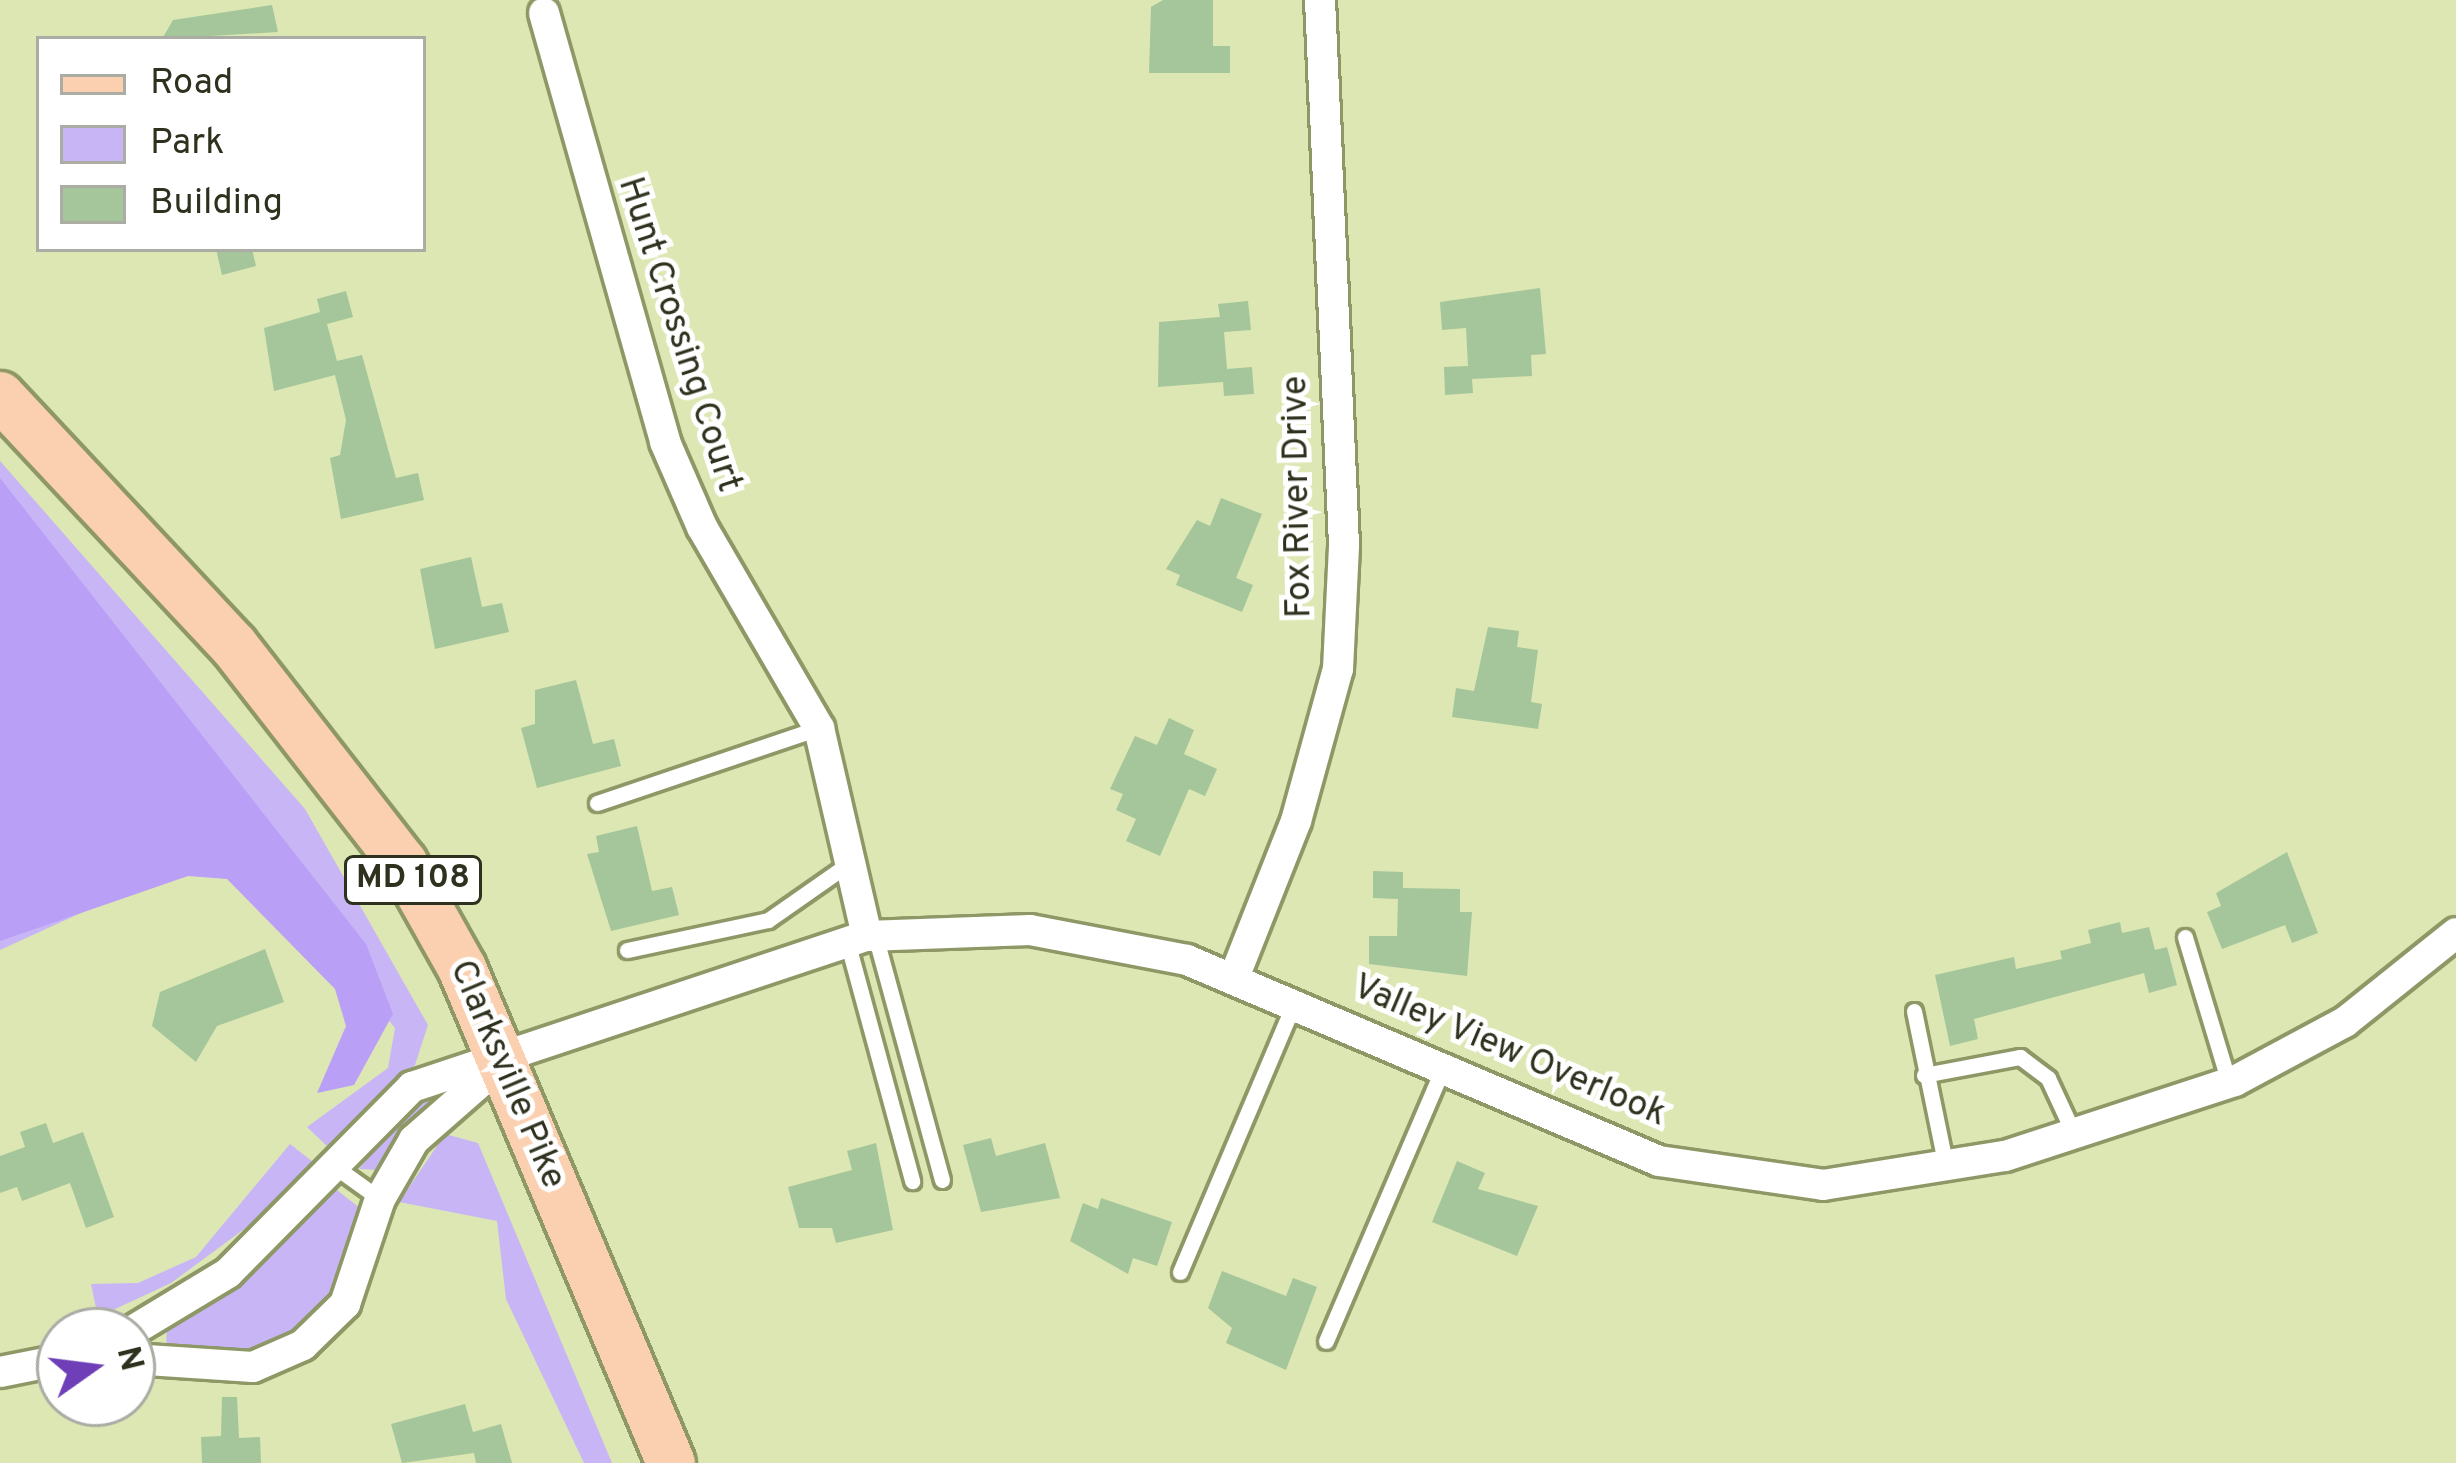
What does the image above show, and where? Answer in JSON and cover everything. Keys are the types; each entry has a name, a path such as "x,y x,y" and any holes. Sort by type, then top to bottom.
{"main road":[{"name":"Clarksville Pike","path":"0,396 234,646 370,813 462,968 671,1463"}],"street":[{"name":"Fox River Drive","path":"1235,975 1324,738 1340,649 1344,545 1319,0"},
{"name":"Hunt Crossing Court","path":"544,14 665,442 702,527 819,728 854,861 863,937"},
{"name":"Valley View Overlook","path":"156,1316 228,1273 412,1087 503,1062 863,937 1030,930 1235,975 1595,1137 1707,1174 1823,1185 1946,1170 2230,1083 2344,1022 2456,933"},
{"path":"156,1361 239,1368 303,1345 345,1304 380,1199 414,1140 503,1062"},
{"path":"0,1372 36,1365"}],"lane":[{"path":"597,803 819,728"},
{"path":"627,950 768,920 854,861"},
{"path":"863,937 942,1180"},
{"path":"863,937 912,1181"},
{"path":"2185,938 2230,1083"},
{"path":"1180,1272 1295,1002"},
{"path":"1913,1011 1946,1170"},
{"path":"1924,1075 2020,1057 2048,1078 2074,1134"},
{"path":"1326,1341 1443,1068"},
{"path":"334,1165 380,1199"}],"green space":[{"path":"0,461 305,809 428,1025 415,1065 327,1146 307,1127 388,1068 395,1028 240,840 0,950"},
{"path":"455,1089 379,1170 359,1169 419,1096"},
{"path":"445,1134 478,1143 612,1463 584,1463 506,1299 497,1221 399,1202"},
{"path":"290,1144 313,1162 251,1224 171,1283 119,1307 96,1307 91,1284 138,1283 196,1257"},
{"path":"337,1190 361,1209 338,1292 298,1335 259,1354 166,1349 167,1326"}],"shaded area":[{"path":"0,478 366,944 393,1014 354,1085 317,1093 346,1026 335,989 227,879 188,876 0,941"}],"building":[{"path":"1163,0 1213,0 1213,46 1230,46 1230,73 1149,73 1151,7"},
{"path":"272,5 278,32 164,36 173,20"},
{"path":"217,252 253,252 256,266 222,275"},
{"path":"1540,288 1546,354 1531,355 1532,376 1472,379 1473,393 1445,395 1444,367 1468,366 1466,328 1442,330 1440,302"},
{"path":"346,291 353,317 327,324 337,361 362,355 396,478 418,473 424,500 341,519 330,458 340,455 346,420 335,375 274,391 264,328 320,312 317,299"},
{"path":"1248,301 1251,330 1224,332 1227,369 1252,367 1254,394 1224,396 1223,382 1158,387 1159,322 1220,317 1218,304"},
{"path":"1221,498 1262,514 1236,578 1253,585 1242,612 1176,585 1180,575 1166,569 1197,520 1210,526"},
{"path":"471,557 482,607 502,603 509,632 435,649 420,569"},
{"path":"1488,627 1519,631 1517,647 1538,650 1531,702 1542,704 1538,729 1452,717 1456,688 1474,691"},
{"path":"576,680 593,744 614,739 621,766 537,788 521,728 535,724 535,690"},
{"path":"1169,718 1194,730 1184,754 1217,769 1205,796 1189,789 1160,856 1126,841 1136,819 1116,810 1123,794 1110,789 1135,736 1157,745"},
{"path":"637,826 652,891 672,887 679,915 611,931 587,854 599,852 596,836"},
{"path":"2287,852 2318,933 2292,943 2285,925 2222,949 2207,912 2221,906 2216,893"},
{"path":"1373,871 1403,872 1403,888 1460,889 1460,912 1472,912 1467,976 1369,964 1369,936 1397,936 1398,899 1373,898"},
{"path":"2120,922 2122,933 2149,927 2155,950 2167,947 2177,985 2149,993 2144,973 1974,1019 1978,1039 1950,1046 1935,975 2014,957 2016,969 2062,959 2060,951 2091,943 2088,930"},
{"path":"265,949 284,1002 217,1026 196,1062 152,1026 160,992"},
{"path":"46,1123 53,1143 83,1132 114,1217 86,1228 70,1183 22,1201 17,1187 0,1193 0,1156 25,1147 20,1132"},
{"path":"991,1138 996,1156 1045,1143 1060,1198 981,1212 963,1145"},
{"path":"876,1143 893,1230 836,1243 832,1228 799,1228 788,1187 852,1170 847,1151"},
{"path":"1457,1161 1485,1173 1478,1189 1538,1206 1517,1256 1432,1222"},
{"path":"1101,1198 1172,1222 1157,1266 1133,1258 1128,1274 1070,1241 1083,1203 1098,1209"},
{"path":"1222,1271 1286,1296 1293,1278 1317,1287 1286,1370 1226,1343 1232,1328 1208,1308"},
{"path":"222,1397 237,1397 239,1438 260,1437 261,1463 202,1463 201,1437 221,1436"},
{"path":"465,1404 473,1432 501,1424 512,1463 476,1463 474,1453 402,1463 391,1424"}]}
